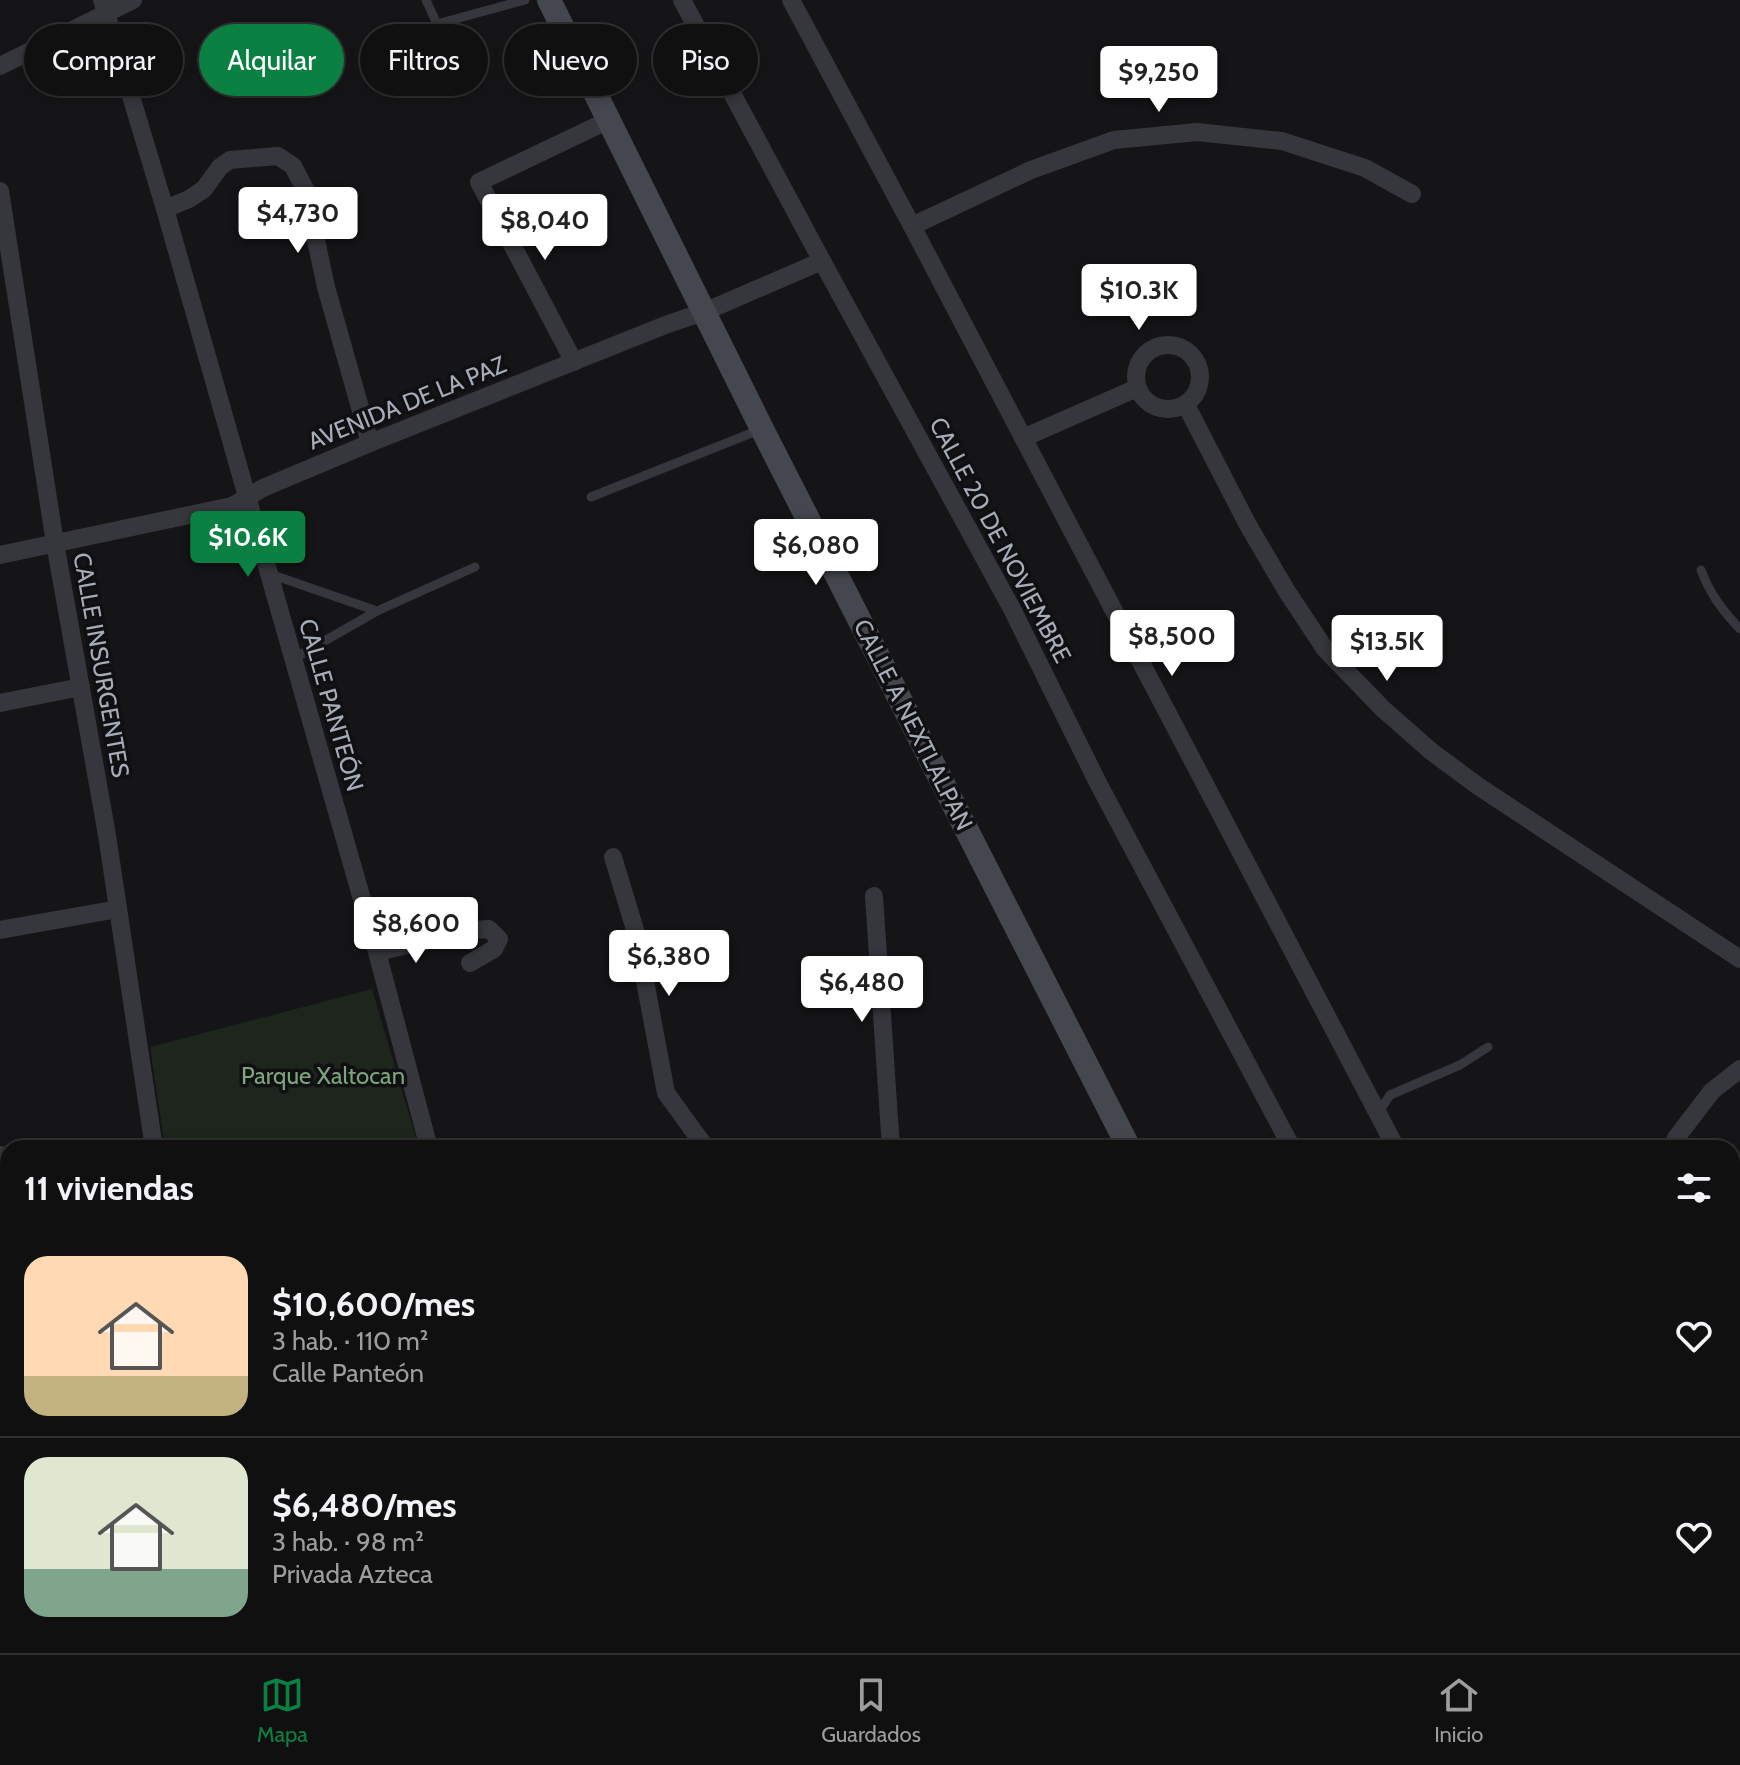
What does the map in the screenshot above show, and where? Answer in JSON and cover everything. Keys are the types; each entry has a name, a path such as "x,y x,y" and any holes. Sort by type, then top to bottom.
{"main road":[{"name":"CALLE A NEXTLALPAN","path":"549,0 762,429 1125,1140"}],"street":[{"path":"0,66 104,7 133,0"},
{"name":"CALLE 20 DE NOVIEMBRE","path":"682,0 1012,609 1098,783 1288,1140"},
{"path":"791,0 1392,1140"},
{"name":"CALLE PANTEÓN","path":"104,7 165,209 377,952 427,1140"},
{"path":"574,362 479,182 609,120"},
{"path":"912,226 1031,170 1114,140 1197,132 1282,141 1365,168 1412,194"},
{"path":"165,209 204,189 220,167 230,160 278,156 293,166 305,189 326,287 370,443"},
{"name":"CALLE INSURGENTES","path":"0,191 3,235 107,835 153,1140"},
{"name":"AVENIDA DE LA PAZ","path":"0,555 232,506 263,488 370,443 704,312 822,261"},
{"path":"1164,344 1179,346 1191,354 1199,366 1201,381 1196,395 1186,405 1172,410 1157,408 1144,400 1137,388 1135,374 1140,360 1150,349 1164,344"},
{"path":"1023,438 1137,388"},
{"path":"1186,405 1248,525 1286,590 1325,649 1383,709 1432,752 1478,786 1740,959"},
{"path":"0,703 81,687"},
{"path":"613,857 636,933 666,1093 700,1140"},
{"path":"874,896 890,1140"},
{"path":"0,930 118,909"},
{"path":"377,952 489,929 499,939 494,949 470,963"},
{"path":"1675,1140 1712,1091 1740,1069"}],"lane":[{"path":"426,0 437,24 496,4 525,0"},
{"path":"591,497 762,429"},
{"path":"293,659 377,611 475,567"},
{"path":"1701,570 1710,593 1740,629"},
{"path":"269,574 377,611"},
{"path":"1379,1112 1390,1095 1460,1065 1488,1047"}],"green space":[{"name":"Parque Xaltocan","path":"372,989 417,1140 164,1140 150,1047"}]}
